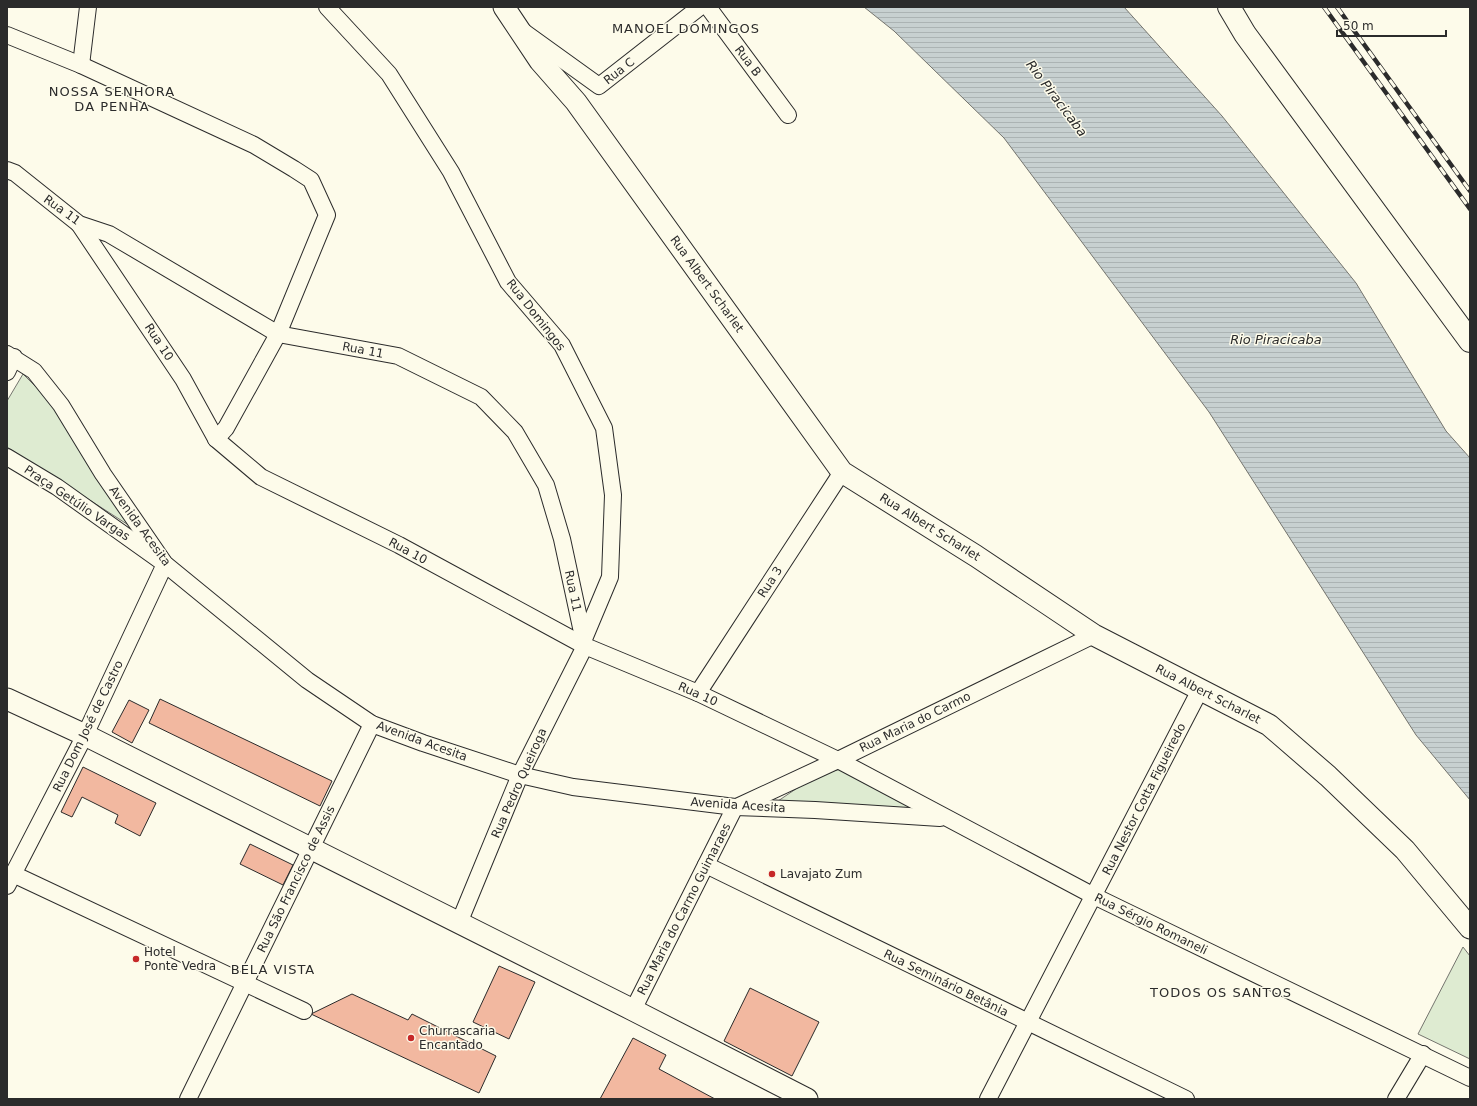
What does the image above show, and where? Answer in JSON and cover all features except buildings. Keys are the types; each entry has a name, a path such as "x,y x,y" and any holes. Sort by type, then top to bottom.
{"highway":[{"path":"1229,7 1245,34 1470,341"}],"main road":[{"name":"Rua Albert Scharlet","path":"504,7 540,61 576,102 842,472 976,556 1094,635 1269,725 1328,776 1405,850 1470,928"},
{"path":"7,699 85,735 807,1099"}],"street":[{"path":"81,65 88,7"},
{"name":"Rua Domingos","path":"327,7 389,74 451,172 508,282 562,345 604,428 613,495 610,577 585,643"},
{"name":"Rua C","path":"516,27 599,86 700,7"},
{"name":"Rua B","path":"708,7 788,115"},
{"path":"7,35 81,65 254,145 311,180 327,215 278,334 226,428 216,439"},
{"name":"Rua 11","path":"7,170 15,173 79,224 109,234 278,334 398,356 480,397 515,432 546,485 562,539 585,643"},
{"name":"Rua 10","path":"79,224 183,379 216,439 261,477 399,545 585,643 698,693 838,760"},
{"path":"7,372 11,356"},
{"name":"Avenida Acesita","path":"11,356 34,371 61,405 103,474 165,564 307,680 372,724 423,743 520,775 573,787 735,807 945,818"},
{"name":"Praça Getúlio Vargas","path":"7,457 57,487 165,564"},
{"name":"Rua 3","path":"698,693 842,472"},
{"name":"Rua Dom José de Castro","path":"10,880 85,735 165,564"},
{"name":"Rua Maria do Carmo","path":"735,807 838,760 1094,635"},
{"name":"Rua Pedro Queiroga","path":"459,923 520,775 585,643"},
{"name":"Rua Nestor Cotta Figueiredo","path":"988,1099 1200,690"},
{"name":"Rua São Francisco de Assis","path":"188,1099 372,724"},
{"name":"Rua Sérgio Romaneli","path":"838,760 1094,896 1470,1078"},
{"name":"Rua Maria do Carmo Guimaraes","path":"633,1010 735,807"},
{"name":"Rua Seminário Betânia","path":"706,865 1186,1099"},
{"path":"10,880 246,983 304,1011"},
{"path":"1396,1099 1423,1054"}],"green space":[{"path":"23,374 54,405 130,526 7,447 7,401"},
{"path":"844,768 916,809 778,801 815,776"},
{"path":"1463,947 1470,956 1470,1059 1418,1034"}],"water":[{"name":"Rio Piracicaba","path":"864,7 1124,7 1222,116 1356,283 1446,431 1470,458 1470,800 1416,735 1209,412 1004,138 894,31"}],"railway":[{"path":"1324,7 1470,209"},
{"path":"1337,7 1470,191"}],"place":[{"name":"Lavajato Zum","path":"772,874"},
{"name":"Hotel Ponte Vedra","path":"136,959"},
{"name":"Churrascaria Encantado","path":"411,1038"}],"district":[{"name":"MANOEL DOMINGOS","path":"686,28"},
{"name":"NOSSA SENHORA DA PENHA","path":"112,98"},
{"name":"BELA VISTA","path":"273,969"},
{"name":"TODOS OS SANTOS","path":"1221,992"}]}
